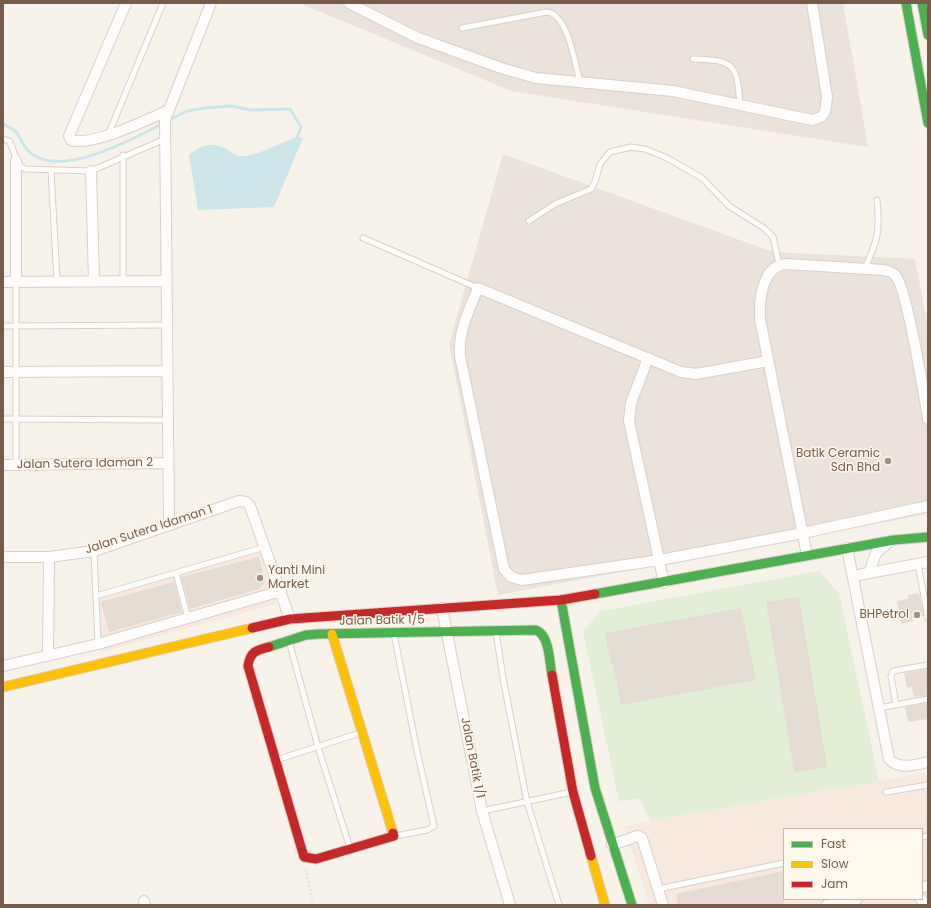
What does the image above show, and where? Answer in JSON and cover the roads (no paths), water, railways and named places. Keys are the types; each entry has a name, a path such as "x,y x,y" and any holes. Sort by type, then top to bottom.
{"main road":[{"path":"906,3 928,124"},
{"path":"922,3 928,36"},
{"path":"913,536 922,529 928,528"},
{"path":"3,687 290,619 560,600 664,583 913,536 928,537"},
{"path":"560,600 595,788 632,905"},
{"name":"Jalan Batik 1/5","path":"350,849 316,859 304,857 248,666 249,657 254,651 306,635 536,630 541,632 545,637 573,792 605,905"},
{"path":"332,634 394,836 350,849"}],"street":[{"path":"126,3 69,136 70,140 76,142 165,124"},
{"path":"349,3 416,37 501,68 536,78 673,91 812,120 821,117 825,112 827,97 812,3"},
{"path":"169,525 165,124 209,4"},
{"path":"16,161 16,282"},
{"path":"91,171 94,281"},
{"path":"807,555 768,361 759,305 768,275 779,264 865,268 884,270 891,272 896,276 901,286 910,322 928,419"},
{"path":"3,282 166,281"},
{"path":"768,361 696,374 681,372 478,288 461,330 459,341 460,356 504,569 510,577 522,580 660,560 803,533 928,506"},
{"path":"648,358 631,403 629,421 664,583"},
{"path":"3,372 167,372"},
{"name":"Jalan Sutera Idaman 2","path":"3,464 168,463"},
{"name":"Jalan Sutera Idaman 1","path":"3,557 49,557 94,551 239,501 246,502 250,506 265,547"},
{"path":"869,573 876,554 881,548 894,540"},
{"path":"265,547 290,619"},
{"path":"847,548 889,759 893,764 902,766 928,762"},
{"path":"48,655 49,557"},
{"path":"853,576 928,562"},
{"path":"3,666 98,644 281,591"},
{"name":"Jalan Batik 1/1","path":"442,608 448,632 482,811 510,905"},
{"path":"612,845 637,836 642,838 663,905"},
{"path":"827,905 843,900"}],"lane":[{"path":"108,136 163,3"},
{"path":"462,28 554,12 560,18 568,36 580,82"},
{"path":"693,59 723,60 733,68 738,79 740,104"},
{"path":"3,138 9,141 12,145 16,161 25,169 91,171 123,155 165,124"},
{"path":"529,221 555,204 591,189 595,182 600,164 610,152 630,147 645,149 665,157 702,178 729,206 764,228 773,237 779,264"},
{"path":"123,155 123,281"},
{"path":"51,170 57,281"},
{"path":"865,268 877,243 877,200"},
{"path":"363,238 478,288"},
{"path":"16,282 16,464"},
{"path":"3,326 167,325"},
{"path":"3,419 168,420"},
{"path":"96,596 265,547"},
{"path":"94,551 98,644"},
{"path":"918,564 928,618"},
{"path":"176,573 188,618"},
{"path":"496,631 503,678 527,802 559,905"},
{"path":"394,633 416,751 434,826 427,830 394,836"},
{"path":"288,640 318,747 350,849"},
{"path":"896,705 891,676 893,671 928,665"},
{"path":"879,708 928,699"},
{"path":"276,760 361,732"},
{"path":"886,792 928,785"},
{"path":"482,811 573,792"},
{"path":"658,890 783,863"}],"water":[{"path":"297,137 303,138 274,207 198,210 189,155 194,151 203,146 217,145 238,156 253,155"}],"waterway":[{"path":"167,121 187,111 205,108 231,106 251,110 290,109 301,127 297,137"},
{"path":"3,124 17,133 25,147 31,153 49,161 65,161 100,153 162,124"}],"place":[{"name":"Batik Ceramic Sdn Bhd","path":"888,461"},
{"name":"Yanti Mini Market","path":"260,578"},
{"name":"BHPetrol","path":"917,615"}]}
